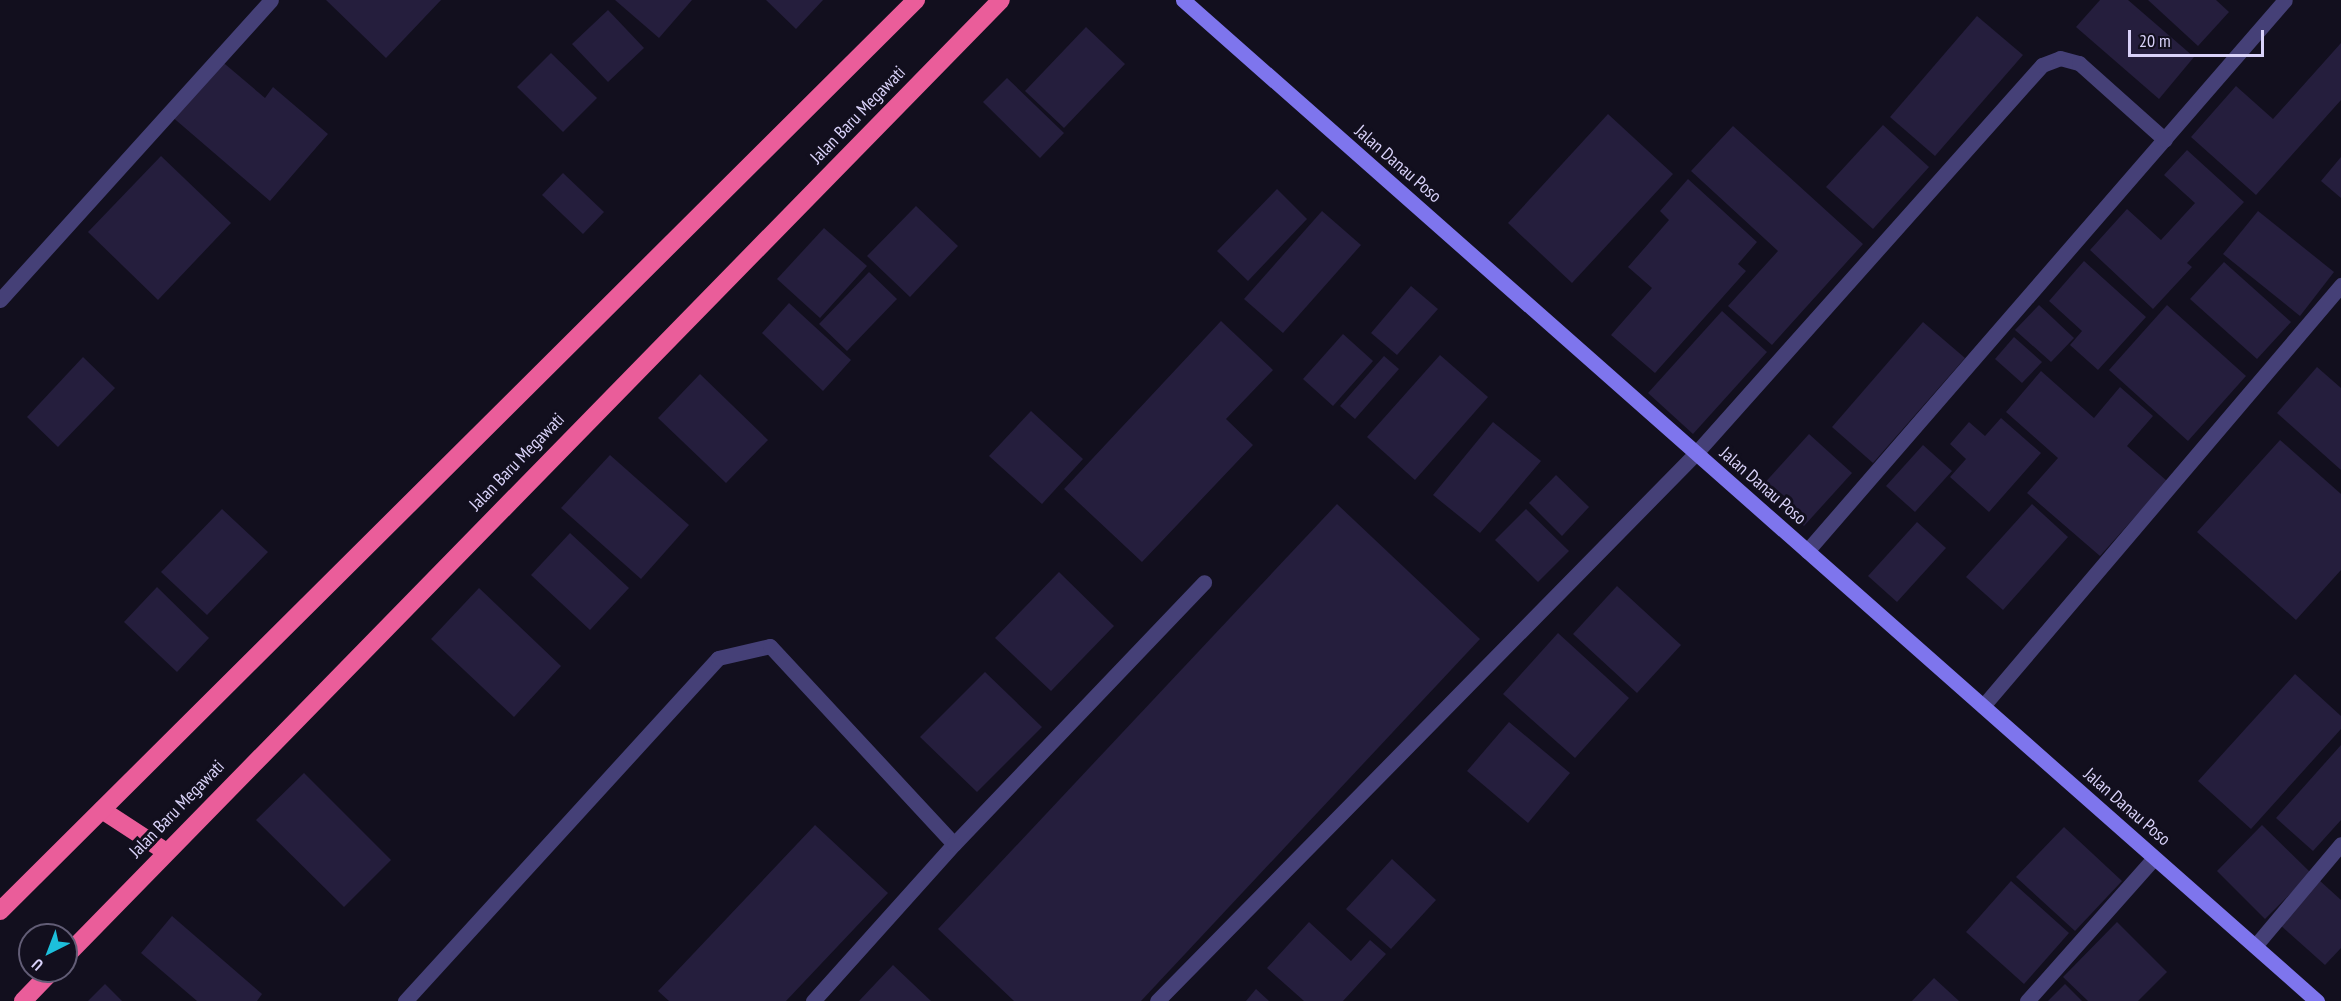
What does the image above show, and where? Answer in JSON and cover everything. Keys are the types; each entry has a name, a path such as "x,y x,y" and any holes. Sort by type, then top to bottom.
{"highway":[{"path":"0,911 916,0"},
{"name":"Jalan Baru Megawati","path":"78,943 165,851 1001,0"},
{"path":"102,810 165,851"},
{"path":"23,1001 40,983"}],"street":[{"path":"0,300 271,0"},
{"name":"Jalan Danau Poso","path":"1183,0 2317,1001"},
{"path":"1807,551 2285,0"},
{"path":"1157,1001 1696,453 2042,65 2060,57 2079,63 2165,140"},
{"path":"1983,706 2341,285"},
{"path":"813,1001 954,844 1204,582"},
{"path":"405,1001 718,658 770,646 954,844"},
{"path":"2255,946 2341,844"},
{"path":"2027,1001 2154,858"}],"building":[{"path":"326,0 441,0 386,58"},
{"path":"615,0 692,0 659,38"},
{"path":"766,0 823,0 796,29"},
{"path":"2100,0 2128,0 2194,57 2159,99 2076,27"},
{"path":"2148,0 2216,0 2229,12 2198,46"},
{"path":"608,10 644,48 608,82 572,44"},
{"path":"1977,16 2023,55 1935,156 1890,117"},
{"path":"1086,27 1125,64 1064,128 1025,91"},
{"path":"2341,43 2341,100 2256,195 2191,137 2236,86 2273,119"},
{"path":"551,53 597,98 563,132 517,87"},
{"path":"219,59 265,98 273,87 328,134 270,201 170,115"},
{"path":"1007,78 1064,133 1040,158 983,102"},
{"path":"1608,114 1673,174 1572,283 1508,223"},
{"path":"1883,125 1929,167 1873,229 1826,187"},
{"path":"1733,126 1863,244 1772,345 1728,306 1778,251 1691,171"},
{"path":"2187,150 2244,202 2187,263 2192,267 2153,309 2090,250 2127,209 2161,240 2195,203 2164,175"},
{"path":"161,156 231,223 158,300 88,232"},
{"path":"2341,157 2341,198 2321,181"},
{"path":"563,173 604,212 583,234 542,195"},
{"path":"1688,179 1757,242 1738,264 1746,271 1655,373 1611,335 1652,288 1628,267 1669,220 1660,211"},
{"path":"1277,189 1307,219 1248,281 1217,251"},
{"path":"916,206 958,246 910,297 867,256"},
{"path":"1322,211 1361,245 1283,333 1244,299"},
{"path":"2258,211 2334,272 2300,316 2223,254"},
{"path":"824,228 867,266 820,318 777,279"},
{"path":"2084,261 2146,317 2098,370 2070,345 2082,331 2049,301"},
{"path":"2224,262 2291,322 2257,359 2190,299"},
{"path":"869,272 897,299 847,351 819,324"},
{"path":"1411,286 1438,309 1397,355 1371,333"},
{"path":"789,303 851,360 823,391 762,333"},
{"path":"2039,305 2074,338 2051,362 2015,330"},
{"path":"2167,305 2246,376 2188,441 2109,370"},
{"path":"1722,311 1767,352 1693,434 1648,393"},
{"path":"1221,321 1273,370 1226,419 1253,445 1142,562 1064,489"},
{"path":"1923,322 1965,358 1873,463 1832,427"},
{"path":"1343,334 1373,361 1333,406 1303,379"},
{"path":"2014,337 2042,362 2022,383 1995,359"},
{"path":"1440,355 1488,397 1415,480 1367,437"},
{"path":"1384,356 1399,369 1355,419 1340,406"},
{"path":"83,357 115,388 58,447 27,417"},
{"path":"2317,367 2341,388 2341,470 2277,413"},
{"path":"2041,371 2094,418 2120,387 2153,416 2127,446 2167,481 2100,556 2027,493 2058,458 2006,412"},
{"path":"700,374 768,440 726,483 658,418"},
{"path":"1031,411 1083,459 1042,504 989,456"},
{"path":"2001,418 2041,453 1989,512 1950,477 1966,459 1950,444 1969,422 1985,436"},
{"path":"1493,422 1541,461 1480,533 1433,495"},
{"path":"1809,434 1852,473 1804,526 1761,487"},
{"path":"2280,440 2341,494 2341,570 2296,620 2197,532"},
{"path":"1923,445 1952,471 1915,512 1886,486"},
{"path":"610,455 689,525 641,579 561,508"},
{"path":"1556,475 1589,507 1562,536 1529,503"},
{"path":"1337,504 1480,639 1141,1001 1014,1001 938,929"},
{"path":"2032,504 2068,537 2003,610 1966,577"},
{"path":"222,509 268,552 207,615 161,572"},
{"path":"1526,509 1569,551 1538,582 1495,540"},
{"path":"1917,522 1946,548 1897,602 1868,576"},
{"path":"570,533 629,588 590,630 531,575"},
{"path":"1059,572 1114,626 1051,691 995,638"},
{"path":"1617,586 1681,645 1637,693 1573,634"},
{"path":"157,587 209,638 177,672 124,622"},
{"path":"479,588 561,666 514,717 431,639"},
{"path":"1558,633 1629,698 1575,758 1503,694"},
{"path":"985,672 1042,727 977,792 920,737"},
{"path":"2295,674 2341,716 2341,729 2251,829 2198,781"},
{"path":"1509,722 1570,773 1528,823 1467,771"},
{"path":"2341,745 2341,820 2313,851 2276,818"},
{"path":"304,773 391,860 344,907 256,820"},
{"path":"815,825 888,893 786,1001 669,1001 658,991"},
{"path":"2262,825 2311,873 2265,919 2217,871"},
{"path":"2064,827 2122,881 2075,931 2016,877"},
{"path":"1392,859 1436,900 1391,949 1346,909"},
{"path":"2319,880 2341,900 2341,948 2325,965 2280,925"},
{"path":"2011,881 2069,933 2024,984 1966,932"},
{"path":"172,916 262,994 257,1001 197,1001 141,953"},
{"path":"1309,922 1351,961 1370,940 1386,954 1343,1001 1304,1001 1267,968"},
{"path":"2117,922 2167,972 2138,1001 2088,1001 2063,977"},
{"path":"893,965 931,1001 859,1001"},
{"path":"1934,978 1959,1001 1912,1001"},
{"path":"105,984 122,1001 88,1001"},
{"path":"2065,984 2082,1001 2048,1001"},
{"path":"1256,989 1269,1001 1246,1001"}]}
